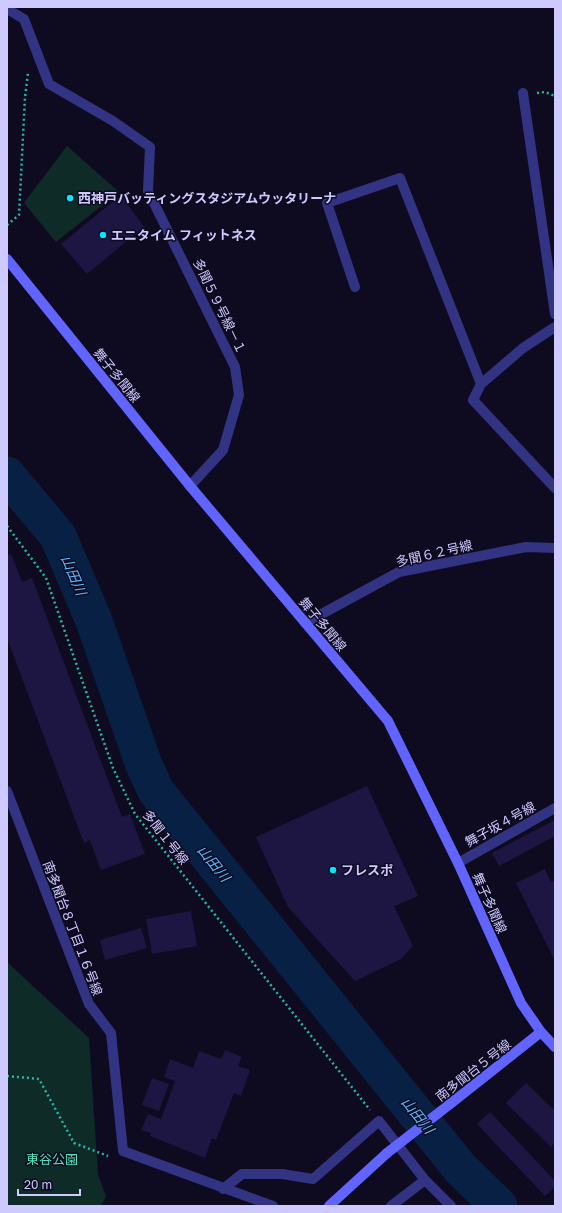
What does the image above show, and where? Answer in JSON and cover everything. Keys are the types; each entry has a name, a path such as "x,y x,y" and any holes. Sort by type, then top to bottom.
{"street":[{"name":"多聞５９号線－１","path":"7,9 24,19 50,84 113,120 150,147 148,191 235,367 239,395 223,450 190,486"},
{"path":"523,93 555,314"},
{"path":"355,287 327,203 400,178 481,384"},
{"name":"舞子多聞線","path":"7,259 190,486 388,721 458,863 521,1003 541,1032 555,1047"},
{"path":"555,327 523,348 481,384 473,400 555,488"},
{"name":"多聞６２号線","path":"305,623 399,572 526,547 555,548"},
{"name":"南多聞台８丁目１６号線","path":"7,791 89,1004 111,1033 123,1151"},
{"name":"舞子坂４号線","path":"458,863 555,808"},
{"name":"南多聞台５号線","path":"329,1206 387,1153 541,1032"},
{"path":"223,1189 242,1174 282,1174 313,1179 379,1121 426,1180 452,1206"},
{"path":"123,1151 223,1189 273,1206"},
{"path":"391,1206 426,1180"}],"path":[{"path":"7,225 19,215 25,97 28,68"},
{"name":"多聞１号線","path":"7,526 46,578 113,768 135,814 379,1121"},
{"path":"7,533 12,531"},
{"path":"7,1076 39,1079 74,1143 108,1156 123,1151"}],"green space":[{"name":"西神戸バッティングスタジアムウッタリーナ","path":"67,146 119,192 56,242 24,203"},
{"name":"東谷公園","path":"7,962 89,1038 98,1175 106,1196 101,1206 7,1206"}],"building":[{"name":"エニタイム フィットネス","path":"121,195 144,227 87,274 61,244"},
{"path":"11,554 22,582 32,578 122,817 130,814 145,854 101,870 90,840 84,843 7,638 7,555"},
{"path":"367,786 418,896 394,906 413,946 401,959 355,981 288,907 256,837"},
{"path":"555,820 555,836 499,866 492,853"},
{"path":"545,869 551,882 555,880 555,961 516,883"},
{"path":"191,911 197,946 152,954 146,919"},
{"path":"141,928 147,948 105,960 100,940"},
{"path":"225,1050 242,1057 238,1066 250,1070 241,1096 234,1093 216,1140 212,1138 205,1158 150,1136 151,1133 141,1130 148,1114 161,1119 175,1081 164,1077 170,1059 193,1068 199,1051 221,1059"},
{"path":"152,1078 169,1084 159,1111 142,1105"},
{"path":"526,1083 555,1111 555,1142 551,1147 506,1103"},
{"path":"490,1112 555,1181 555,1187 545,1196 477,1124"}],"waterway":[{"name":"山田川","path":"7,475 58,536 94,621 144,765 156,791 460,1168 499,1206"}],"place":[{"name":"西神戸バッティングスタジアムウッタリーナ","path":"70,198"},
{"name":"エニタイム フィットネス","path":"103,235"},
{"name":"フレスポ","path":"333,870"}]}
